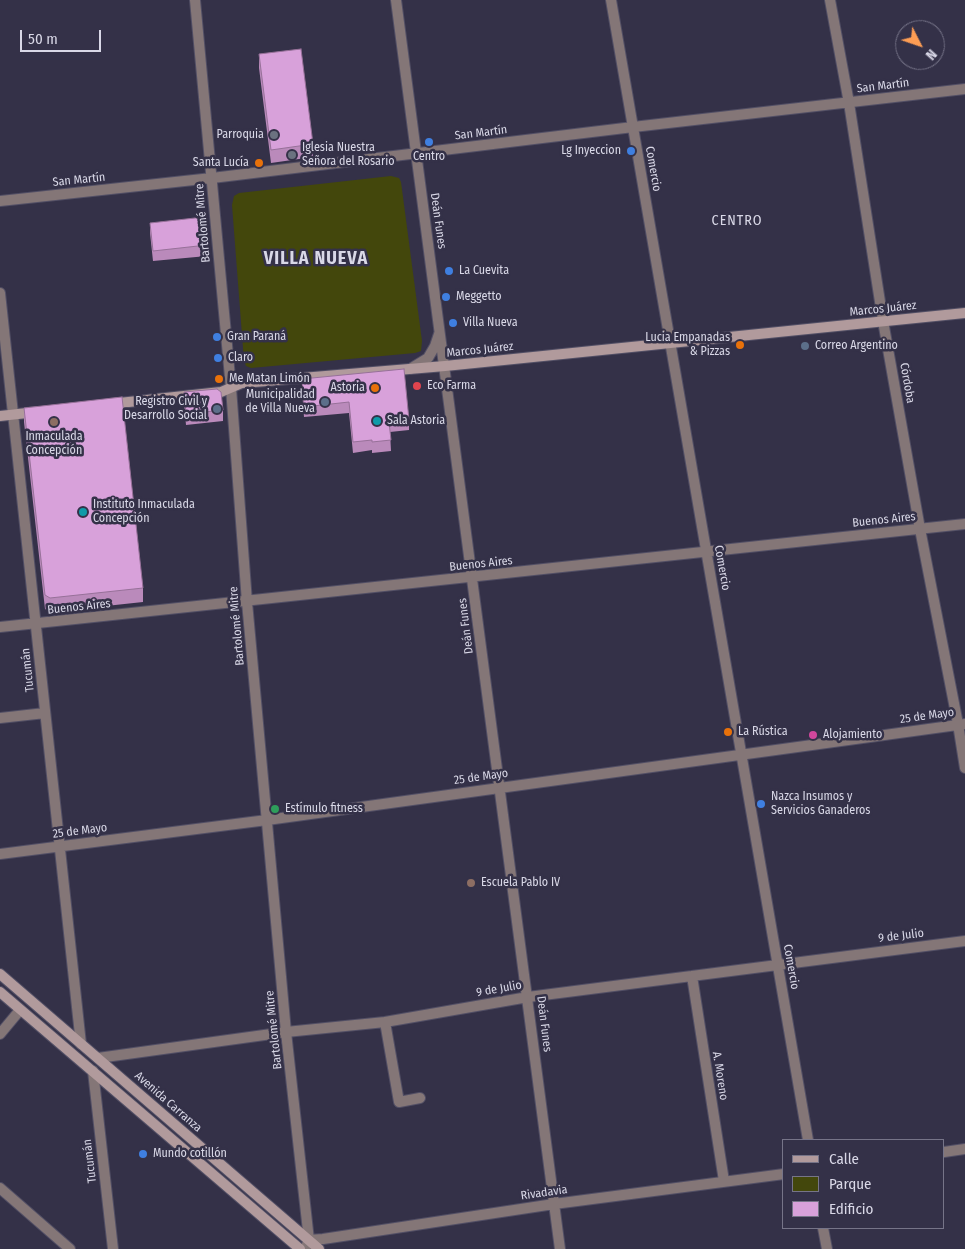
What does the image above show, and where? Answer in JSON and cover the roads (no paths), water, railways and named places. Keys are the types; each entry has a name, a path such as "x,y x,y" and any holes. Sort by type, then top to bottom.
{"main road":[{"name":"Marcos Juárez","path":"102,405 221,392 242,382 409,370 965,313"},
{"path":"0,416 43,412"},
{"name":"Avenida Carranza","path":"0,974 98,1058 307,1245 319,1249"},
{"name":"Avenida Carranza","path":"0,992 300,1249"}],"street":[{"name":"Bartolomé Mitre","path":"196,0 231,388 247,602 307,1245"},
{"name":"Deán Funes","path":"396,0 560,1249"},
{"name":"Comercio","path":"611,0 808,1139"},
{"name":"Córdoba","path":"830,0 850,103 883,321 920,529 962,724 965,768"},
{"name":"San Martín","path":"0,201 212,178 965,89"},
{"name":"Tucumán","path":"0,293 81,1044"},
{"path":"409,370 428,358 435,346 440,330"},
{"name":"Buenos Aires","path":"0,627 965,524"},
{"path":"0,718 45,713"},
{"name":"25 de Mayo","path":"0,854 267,820 962,724"},
{"name":"9 de Julio","path":"98,1058 286,1032 385,1022 528,997 965,941"},
{"name":"A. Moreno","path":"692,976 724,1181"},
{"path":"0,1034 20,1010"},
{"path":"385,1022 399,1102 420,1098"},
{"name":"Tucumán","path":"93,1070 113,1249"},
{"path":"945,1152 965,1149"},
{"name":"Rivadavia","path":"307,1245 323,1239 554,1204 782,1174"},
{"path":"0,1188 64,1247"},
{"path":"823,1229 827,1249"}],"place":[{"name":"Parroquia","path":"274,135"},
{"name":"Centro","path":"429,142"},
{"name":"Lg Inyeccion","path":"631,151"},
{"name":"Iglesia Nuestra Señora del Rosario","path":"292,155"},
{"name":"Santa Lucía","path":"259,163"},
{"name":"La Cuevita","path":"449,271"},
{"name":"Meggetto","path":"446,297"},
{"name":"Villa Nueva","path":"453,323"},
{"name":"Gran Paraná","path":"217,337"},
{"name":"Lucia Empanadas & Pizzas","path":"740,345"},
{"name":"Correo Argentino","path":"805,346"},
{"name":"Claro","path":"218,358"},
{"name":"Me Matan Limón","path":"219,379"},
{"name":"Eco Farma","path":"417,386"},
{"name":"Astoria","path":"375,388"},
{"name":"Municipalidad de Villa Nueva","path":"325,402"},
{"name":"Registro Civil y Desarrollo Social","path":"217,409"},
{"name":"Sala Astoria","path":"377,421"},
{"name":"Inmaculada Concepción","path":"54,422"},
{"name":"Instituto Inmaculada Concepción","path":"83,512"},
{"name":"La Rústica","path":"728,732"},
{"name":"Alojamiento","path":"813,735"},
{"name":"Nazca Insumos y Servicios Ganaderos","path":"761,804"},
{"name":"Estímulo fitness","path":"275,809"},
{"name":"Escuela Pablo IV","path":"471,883"},
{"name":"Mundo cotillón","path":"143,1154"}],"district":[{"name":"CENTRO","path":"737,221"},
{"name":"VILLA NUEVA","path":"316,259"}]}
